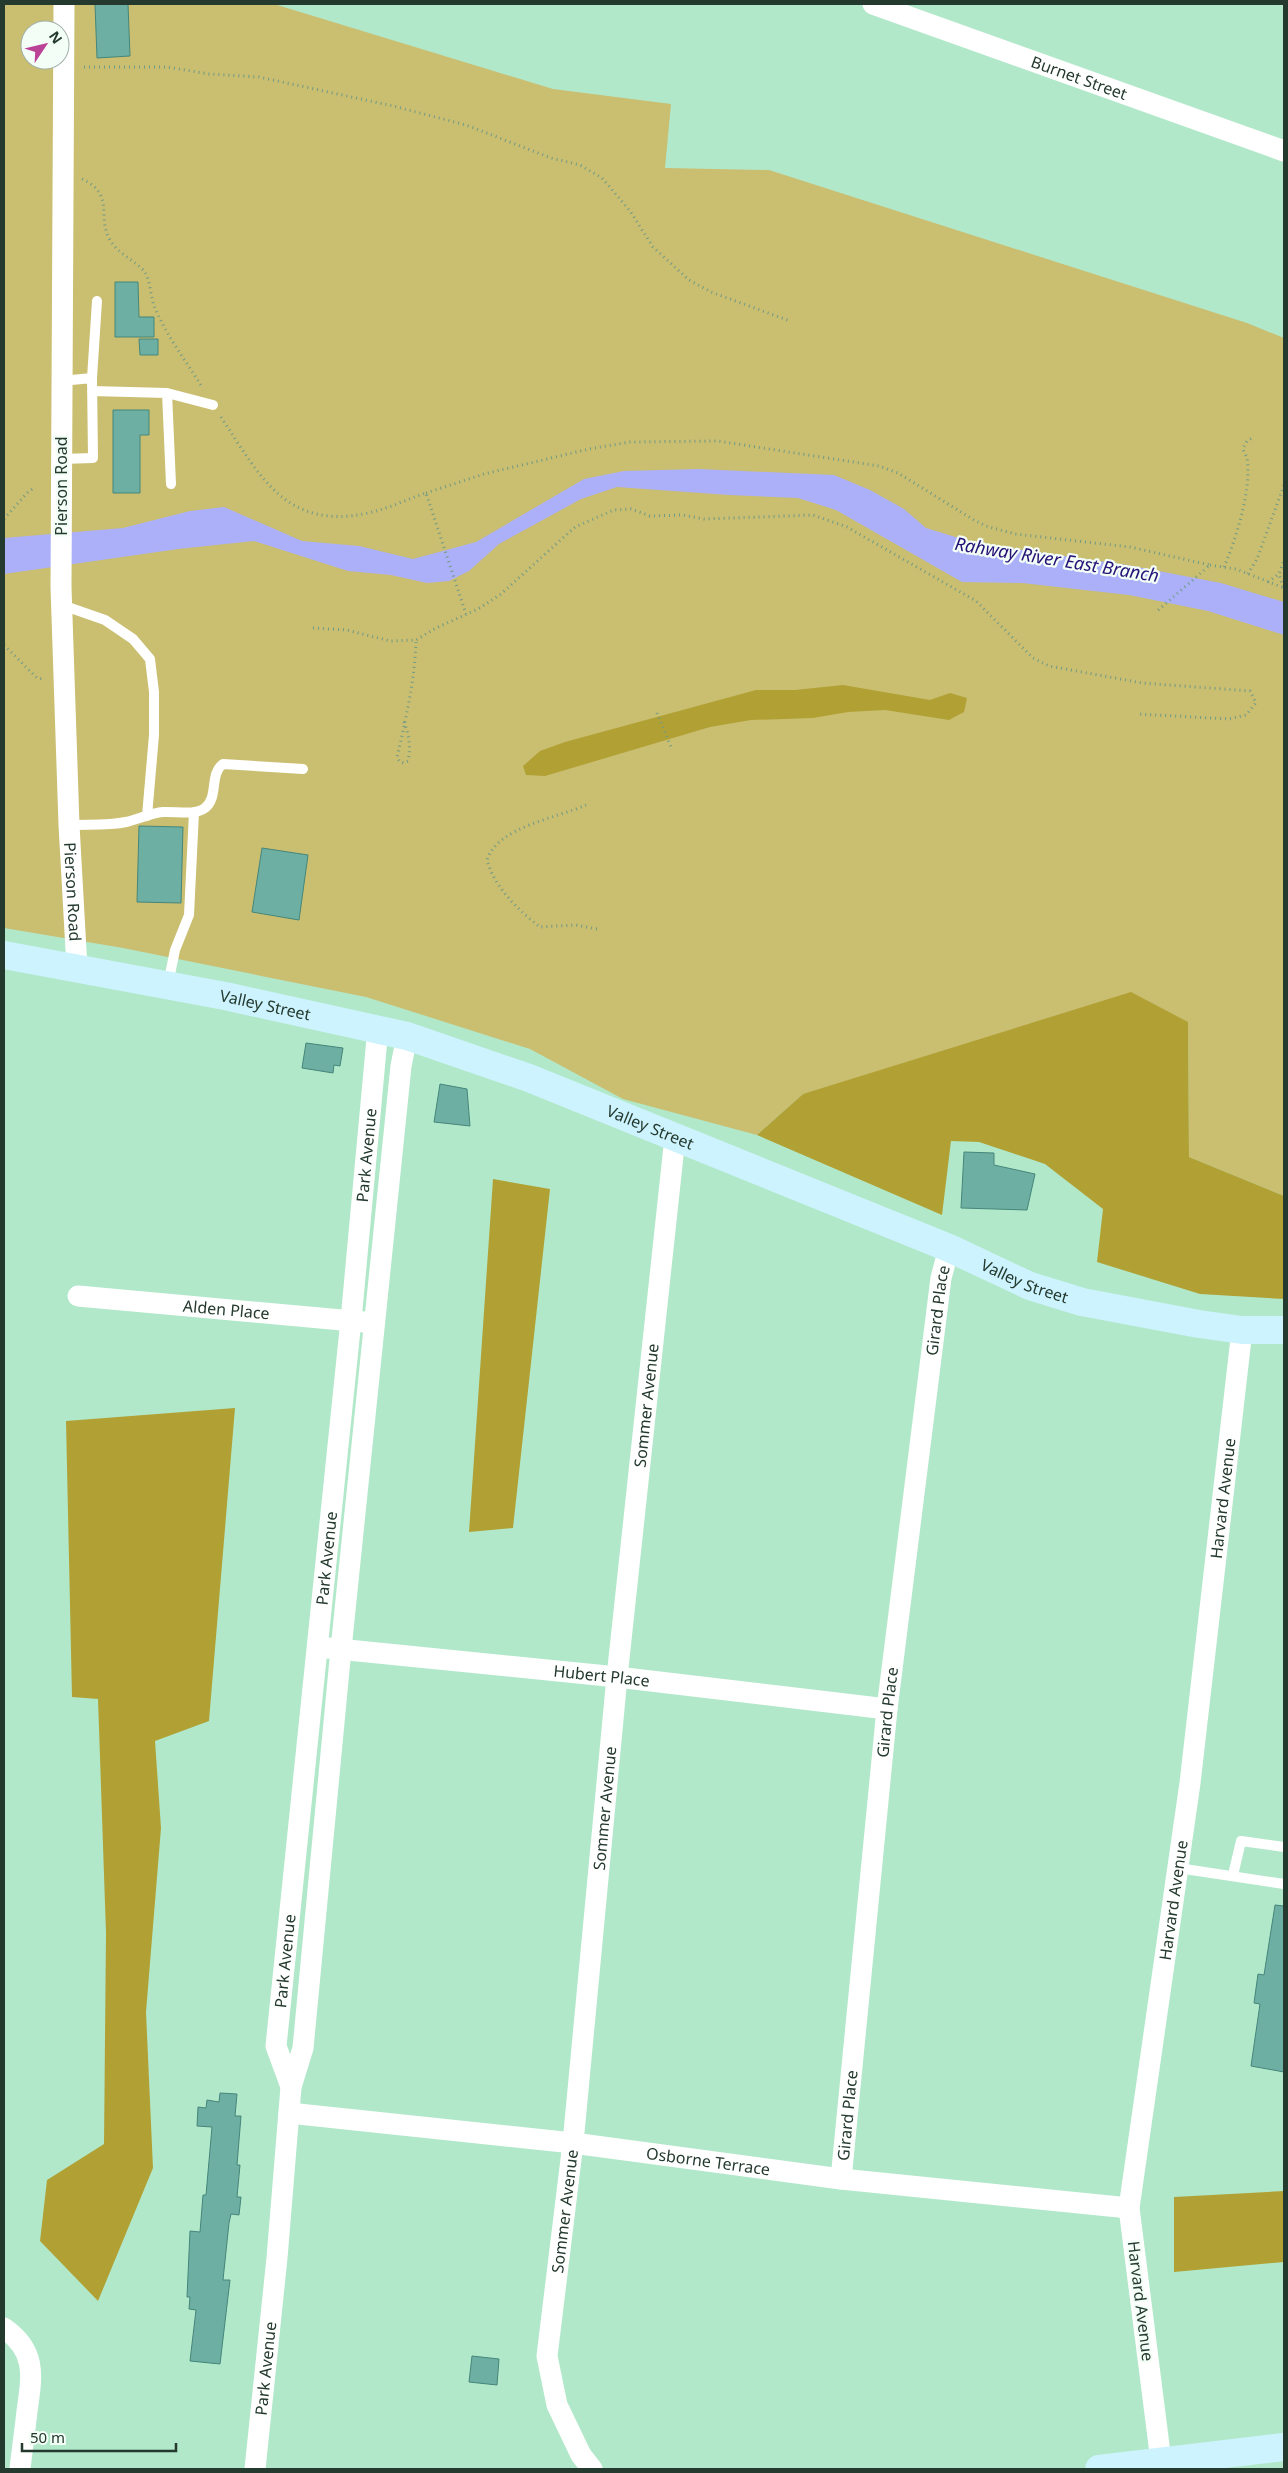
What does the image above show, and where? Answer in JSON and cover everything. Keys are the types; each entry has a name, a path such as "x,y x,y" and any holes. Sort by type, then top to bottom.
{"main road":[{"name":"Valley Street","path":"4,955 168,985 378,1028 408,1036 529,1078 949,1248 1030,1286 1082,1302 1242,1330 1284,1330"},
{"path":"1099,2469 1162,2466 1284,2447"}],"street":[{"name":"Pierson Road","path":"64,4 60,523 69,825 76,968"},
{"name":"Burnet Street","path":"872,4 1284,151"},
{"name":"Park Avenue","path":"291,2087 276,2046 351,1320 378,1028"},
{"name":"Park Avenue","path":"255,2469 277,2258 291,2087 303,2048 340,1649 401,1066 408,1036"},
{"name":"Sommer Avenue","path":"592,2469 581,2455 557,2406 547,2356 572,2143 617,1677 675,1137"},
{"name":"Girard Place","path":"842,2179 887,1708 941,1278 949,1248"},
{"name":"Alden Place","path":"78,1296 374,1323"},
{"name":"Harvard Avenue","path":"1162,2466 1129,2208 1190,1783 1242,1330"},
{"name":"Hubert Place","path":"317,1646 617,1677 887,1708"},
{"name":"Osborne Terrace","path":"289,2113 572,2143 842,2179 1129,2208"},
{"path":"4,2328 25,2349 32,2372 20,2469"}],"lane":[{"path":"61,459 93,458 92,378 97,301"},
{"path":"61,381 92,378"},
{"path":"92,390 166,393 213,405"},
{"path":"166,393 172,484"},
{"path":"62,596 105,620 133,639 150,659 154,692 154,736 147,816"},
{"path":"69,825 125,822 162,812 194,812 204,809 210,802 216,784 216,773 223,764 303,769"},
{"path":"168,985 175,950 189,915 194,812"},
{"path":"1233,1875 1241,1841 1284,1847"},
{"path":"1178,1868 1284,1884"}],"path":[{"path":"75,67 168,67 209,74 259,77 393,106 466,125 551,158 580,165 602,178 630,211 653,247 690,280 711,292 790,321"},
{"path":"75,176 87,181 100,192 105,201 105,218 109,239 144,272 155,308 213,405 260,477 284,500 304,510 331,517 348,517 371,513 484,474 588,449 630,442 718,441 880,466 898,473 986,526 1015,534 1130,548 1224,567 1284,588"},
{"path":"1224,567 1243,507 1247,487 1247,457 1243,448 1247,441 1254,437"},
{"path":"1248,574 1257,559 1284,485"},
{"path":"4,519 34,487"},
{"path":"426,493 466,614"},
{"path":"313,628 347,630 390,641 416,640 436,628 478,609 501,594 575,527 614,510 638,510 650,516 683,515 704,519 813,515 847,527 976,601 1033,658 1049,666 1142,683 1250,691 1256,703 1246,715 1229,719 1138,714"},
{"path":"1268,582 1279,574 1284,560"},
{"path":"1156,612 1210,565"},
{"path":"1279,574 1284,588"},
{"path":"404,722 410,738 410,751 408,760 404,763 400,762 396,757 413,676 416,640"},
{"path":"4,645 37,678 47,679"},
{"path":"657,713 671,747"},
{"path":"586,805 511,833 499,841 487,860 498,884 520,910 540,927 576,925 597,929"}],"shaded area":[{"path":"4,4 274,4 553,89 671,104 665,168 769,170 1247,323 1284,338 1284,1196 1189,1157 1188,1022 803,1094 757,1135 623,1099 530,1049 366,997 123,948 4,928"},
{"path":"843,685 930,700 950,693 967,698 964,712 949,720 885,710 848,712 813,718 751,720 710,727 545,776 526,775 523,766 540,751 565,742 756,690 795,690"},
{"path":"1131,992 1188,1022 1189,1157 1284,1196 1284,1299 1200,1294 1097,1262 1103,1209 1045,1164 979,1142 951,1141 942,1215 757,1135 803,1094"},
{"path":"493,1179 550,1189 513,1528 469,1532"},
{"path":"235,1408 209,1721 155,1741 161,1828 146,2012 153,2168 98,2301 40,2241 47,2180 104,2144 106,1933 98,1699 72,1697 66,1421"},
{"path":"1284,2191 1284,2262 1174,2272 1174,2197"}],"water":[{"name":"Rahway River East Branch","path":"699,469 834,475 870,490 904,509 926,528 975,543 1127,565 1221,583 1284,602 1284,635 1208,611 1129,595 1022,583 962,582 836,510 798,498 617,487 581,499 499,544 469,571 449,581 427,583 391,575 348,571 254,541 178,549 4,574 4,538 123,528 190,511 224,507 302,541 359,546 413,559 476,542 584,479 624,471"}],"building":[{"path":"95,4 128,4 130,56 97,58"},
{"path":"115,282 138,282 139,317 154,317 154,337 115,337"},
{"path":"139,339 158,339 158,355 140,355"},
{"path":"113,410 149,410 149,435 140,435 140,493 113,493"},
{"path":"139,826 183,827 181,903 137,902"},
{"path":"262,848 308,855 299,920 252,912"},
{"path":"306,1043 343,1048 340,1066 334,1065 333,1073 302,1068"},
{"path":"440,1084 467,1089 470,1126 434,1122"},
{"path":"964,1152 994,1153 994,1165 1035,1174 1027,1210 961,1208"},
{"path":"1275,1905 1284,1906 1284,2072 1251,2066 1260,2004 1254,2003 1258,1974 1264,1975"},
{"path":"220,2093 237,2094 235,2116 241,2116 237,2165 240,2165 237,2197 241,2197 239,2215 231,2214 229,2223 223,2280 230,2280 220,2364 190,2361 196,2310 189,2309 190,2297 187,2297 190,2231 200,2232 203,2195 206,2195 212,2127 197,2126 198,2107 206,2108 207,2100 219,2102"},
{"path":"472,2356 499,2359 497,2385 469,2382"}]}
